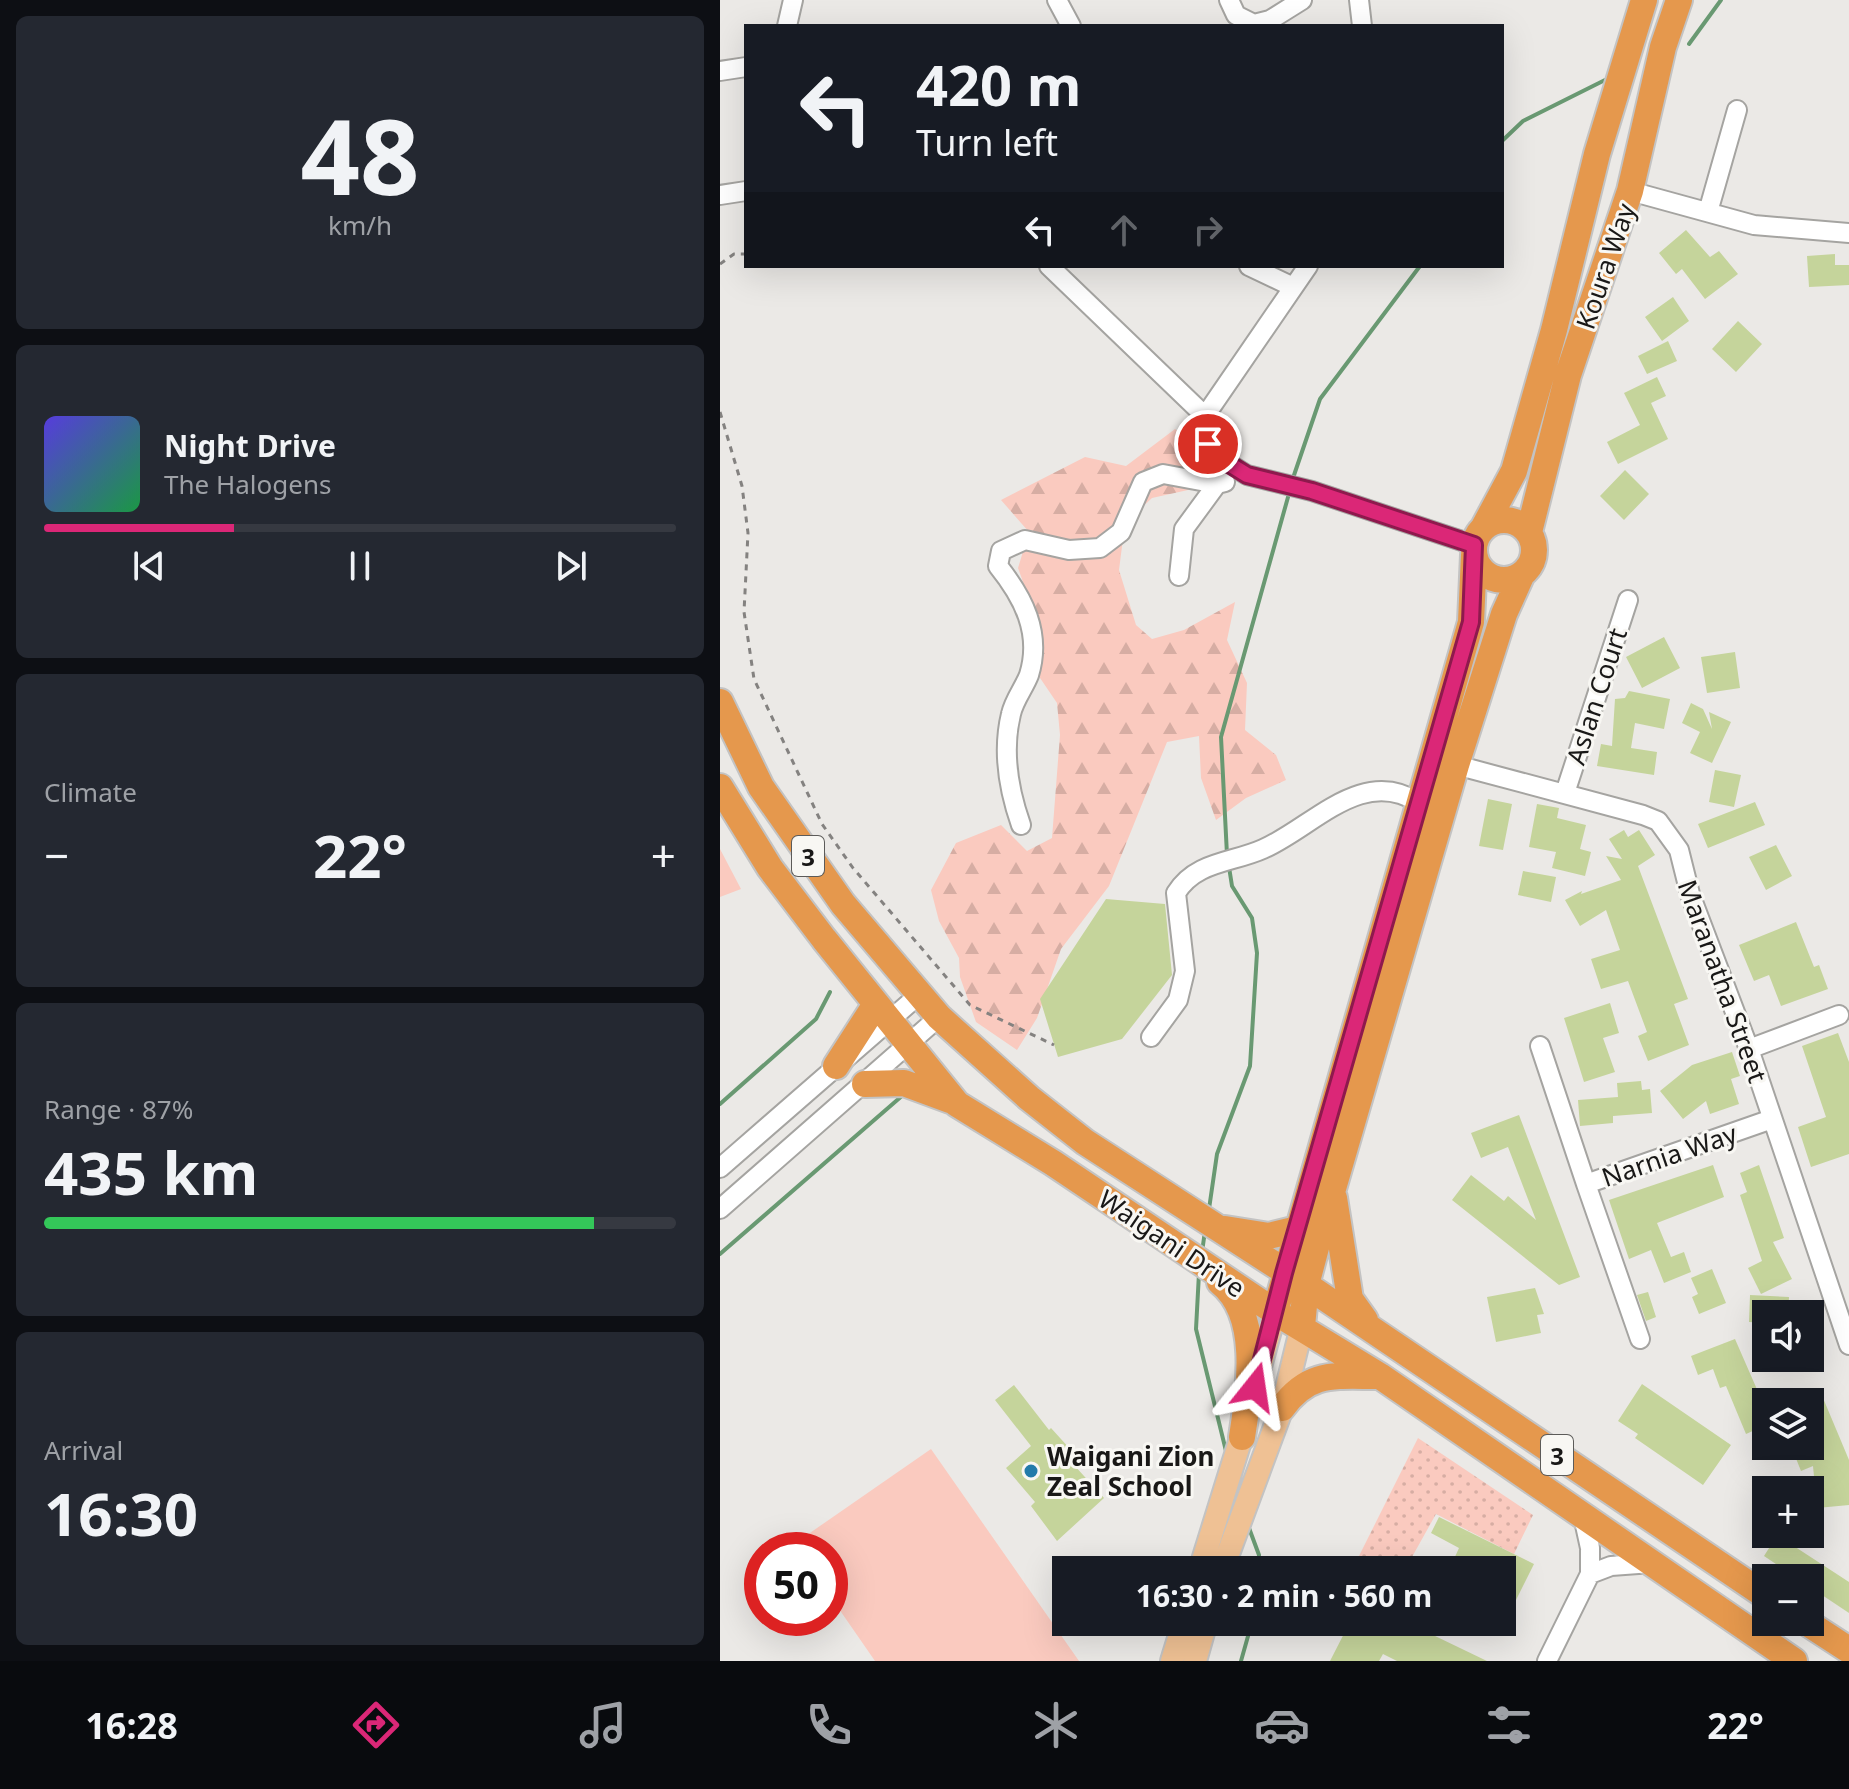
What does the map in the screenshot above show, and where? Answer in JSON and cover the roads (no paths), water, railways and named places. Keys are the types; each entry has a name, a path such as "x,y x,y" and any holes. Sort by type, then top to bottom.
{"highway":[{"name":"Koura Way","path":"1302,1326 1295,1279 1297,1229 1471,622 1477,542 1514,471 1554,330 1597,154 1644,0"},
{"name":"Koura Way","path":"1529,532 1568,375 1630,191 1663,47 1679,0"},
{"path":"1503,519 1522,524 1529,532 1535,549 1522,574 1503,580 1493,578 1477,565 1477,542 1503,519"},
{"name":"Koura Way","path":"1275,1312 1295,1279 1333,1194 1456,765 1504,614 1522,574"},
{"name":"Waigani Drive","path":"720,702 761,787 795,839 843,904 939,1017 980,1057 1072,1132 1752,1587"},
{"name":"Waigani Drive","path":"720,787 729,807 770,868 907,1046 957,1104 1053,1163 1275,1312 1380,1376 1794,1661"},
{"path":"836,1066 883,1014"},
{"path":"865,1084 904,1083 957,1104"},
{"path":"1333,1194 1350,1299 1375,1333"},
{"path":"1214,1226 1269,1236 1297,1229"},
{"path":"1190,1257 1227,1287 1242,1316 1250,1371 1242,1437"},
{"path":"1282,1408 1306,1382 1338,1376 1380,1376"},
{"path":"1824,1634 1849,1650"}],"main road":[{"name":"Koura Way","path":"1204,1556 1242,1437 1275,1312"},
{"name":"Koura Way","path":"1227,1556 1282,1408 1302,1326"},
{"path":"1172,1661 1180,1636"},
{"path":"1195,1661 1202,1636"}],"street":[{"path":"787,24 793,0"},
{"path":"1057,0 1070,24"},
{"path":"1229,0 1236,15 1254,24 1270,20 1302,0"},
{"path":"1359,0 1362,24"},
{"path":"720,71 744,67"},
{"path":"1708,212 1737,110"},
{"path":"720,195 744,191"},
{"path":"1630,191 1754,225 1849,233"},
{"path":"1051,268 1205,416"},
{"path":"1253,268 1291,286"},
{"path":"1306,268 1291,286 1205,416 1208,444 1226,462 1247,475 1312,491 1477,542"},
{"path":"1021,825 1011,797 1007,748 1011,713 1029,673 1032,625 1018,591 998,566 1001,551 1025,540 1069,550 1100,548 1121,532 1143,482 1163,474 1217,484 1247,475"},
{"path":"1179,576 1184,529 1217,484"},
{"name":"Aslan Court","path":"1565,793 1628,600"},
{"name":"Maranatha Street","path":"1456,765 1643,815 1658,821 1670,834 1679,850 1710,952 1749,1049 1849,1345"},
{"path":"1151,1037 1178,1000 1185,971 1176,893 1198,870 1262,850 1327,809 1365,793 1385,790 1405,793 1419,803"},
{"path":"883,1014 921,993"},
{"path":"1749,1049 1839,1015"},
{"path":"720,1209 939,1017"},
{"path":"1540,1046 1586,1184"},
{"path":"720,1168 836,1066"},
{"name":"Narnia Way","path":"1640,1339 1586,1184 1772,1119"},
{"path":"1547,1661 1590,1574 1590,1548 1583,1516"},
{"path":"1590,1574 1611,1566 1652,1563"}],"waterway":[{"path":"1689,44 1721,0"},
{"path":"1504,139 1523,121 1605,80"},
{"path":"1292,481 1320,399 1418,268"},
{"path":"1227,855 1221,737 1290,490"},
{"path":"1209,1209 1217,1154 1250,1066 1257,953 1252,918 1232,886 1229,867"},
{"path":"720,1104 816,1019 830,992"},
{"path":"720,1254 903,1095"},
{"path":"1202,1252 1205,1231"},
{"path":"1199,1273 1196,1329 1226,1451"},
{"path":"1249,1528 1259,1556"},
{"path":"1241,1661 1248,1636"}],"place":[{"name":"Waigani Zion Zeal School","path":"1031,1471"}]}
